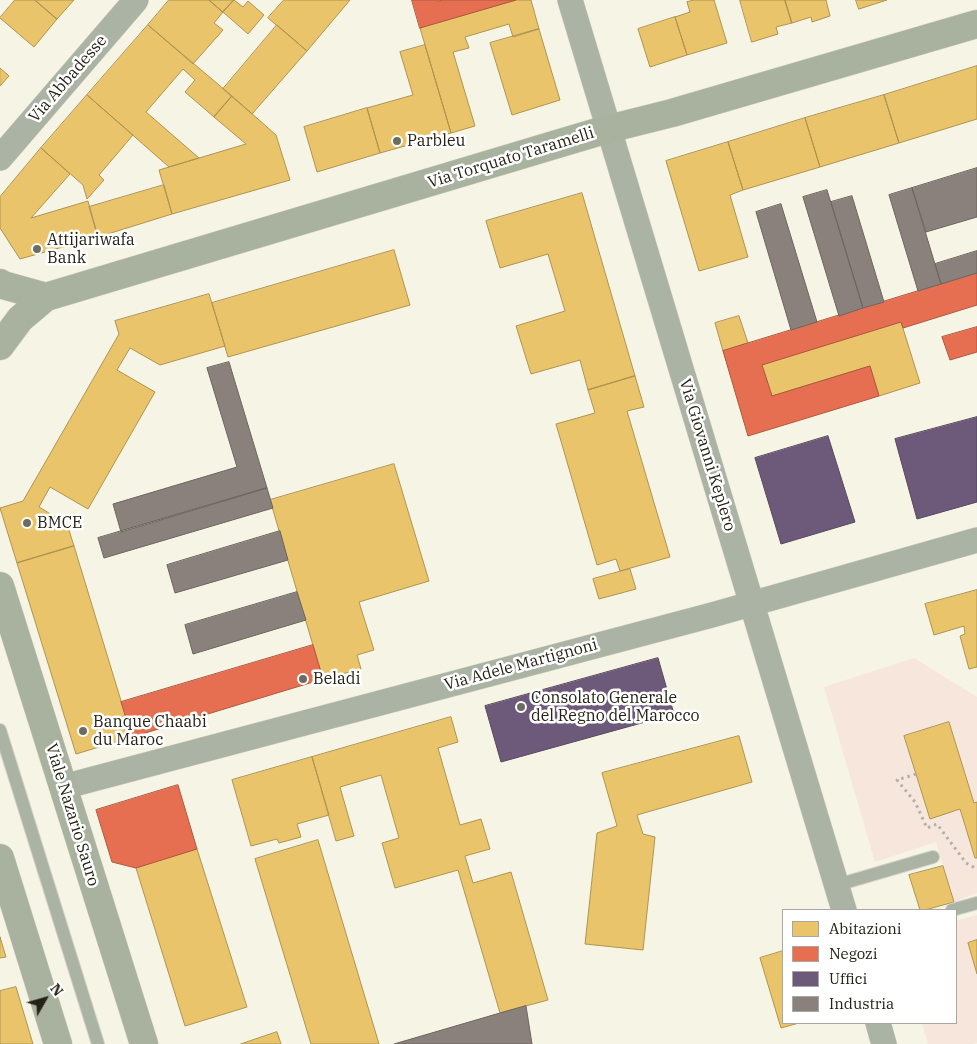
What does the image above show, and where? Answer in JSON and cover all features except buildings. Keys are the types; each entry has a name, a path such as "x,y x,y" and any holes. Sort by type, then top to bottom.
{"street":[{"name":"Via Abbadesse","path":"0,158 136,0"},
{"name":"Via Giovanni Keplero","path":"570,0 844,909"},
{"name":"Via Torquato Taramelli","path":"0,346 20,319 46,296 608,129 672,113 977,24"},
{"name":"Via Torquato Taramelli","path":"0,283 4,286 46,296"},
{"name":"Via Adele Martignoni","path":"63,787 752,603 977,540"},
{"name":"Viale Nazario Sauro","path":"0,586 144,1044"},
{"path":"0,858 58,1044"},
{"path":"878,1024 884,1044"}],"lane":[{"path":"0,730 98,1044"},
{"path":"837,885 933,857"},
{"path":"956,909 977,903"}],"path":[{"path":"916,774 898,780 915,802 927,828 936,824 966,863 977,869"}],"shaded area":[{"path":"914,658 977,697 977,802 974,803 949,722 904,737 930,819 960,809 975,858 977,858 977,893 954,902 936,842 875,862 824,687"},
{"path":"977,915 977,1043 928,1044 922,1024 957,1024 957,921"}],"place":[{"name":"Parbleu","path":"397,141"},
{"name":"Attijariwafa Bank","path":"37,249"},
{"name":"BMCE","path":"27,523"},
{"name":"Beladi","path":"303,679"},
{"name":"Consolato Generale del Regno del Marocco","path":"521,707"},
{"name":"Banque Chaabi du Maroc","path":"83,731"}]}
